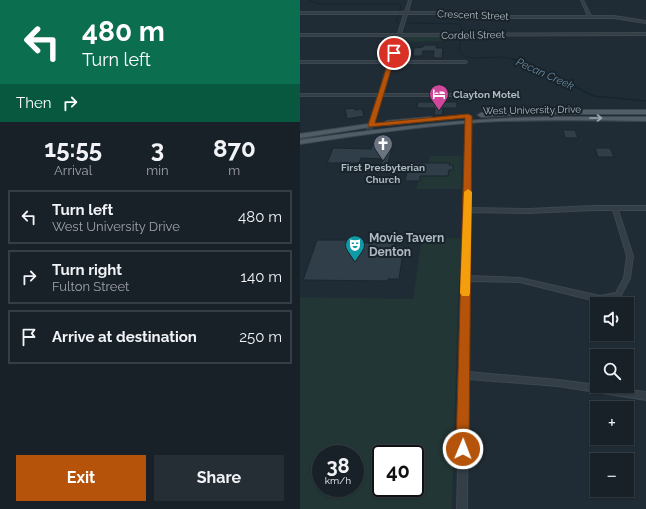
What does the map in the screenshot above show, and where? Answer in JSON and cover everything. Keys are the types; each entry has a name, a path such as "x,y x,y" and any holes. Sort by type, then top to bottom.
{"main road":[{"name":"West University Drive","path":"300,136 531,112 646,112"},
{"name":"West University Drive","path":"469,119 646,119"},
{"name":"West University Drive","path":"300,142 370,128"}],"street":[{"path":"370,128 410,0"},
{"path":"582,0 590,17"},
{"name":"Crescent Street","path":"300,13 406,13 466,14 495,17 590,17 619,18 646,22"},
{"name":"Cordell Street","path":"300,35 646,34"},
{"path":"300,62 465,62"},
{"path":"300,95 464,95"},
{"path":"462,509 469,119"},
{"path":"465,278 520,280 600,300 618,295 627,278 630,256 615,208"},
{"path":"467,210 529,211 646,208"},
{"path":"464,375 558,383 646,396"}],"green space":[{"path":"402,36 447,36 447,41 400,42"},
{"path":"430,156 462,156 461,189 416,189 420,176 448,176 449,170 453,170 453,165 449,165 449,163 429,163"},
{"path":"462,238 458,299 452,509 300,509 300,297 413,299 422,239"}],"building":[{"path":"423,45 437,45 436,48 443,48 442,58 433,58 434,51 423,51 422,56 413,56 414,48 423,47"},
{"name":"Clayton Motel","path":"418,102 457,102 457,108 443,108 442,115 434,115 435,108 417,108"},
{"path":"354,108 355,110 362,109 364,116 347,119 345,109"},
{"path":"563,130 575,130 578,138 565,138"},
{"name":"First Presbyterian Church","path":"373,143 393,143 388,163 450,163 449,165 453,165 453,170 449,170 448,176 420,176 420,181 405,181 407,172 381,172 382,168 380,168 383,159 361,158 359,163 327,163 333,148 371,149"},
{"path":"595,148 610,148 614,157 598,157"},
{"name":"Movie Tavern Denton","path":"317,240 362,240 362,243 395,242 394,246 404,246 399,279 388,279 388,281 303,280"}],"waterway":[{"name":"Pecan Creek","path":"310,0 314,3 321,4 398,4 401,6 399,12"},
{"name":"Pecan Creek","path":"398,23 396,22 399,15"},
{"name":"Pecan Creek","path":"407,23 459,24 461,25 461,33"},
{"name":"Pecan Creek","path":"461,36 459,51 467,57 502,57 515,60"},
{"name":"Pecan Creek","path":"515,60 594,96 646,101"}],"slow traffic":[{"path":"465,293 468,192"}],"place":[{"name":"Clayton Motel","path":"439,111"},
{"name":"First Presbyterian Church","path":"383,161"},
{"name":"Movie Tavern Denton","path":"355,262"}],"route":[{"path":"394,53 371,125 468,116 469,156 465,278 463,449"}]}
